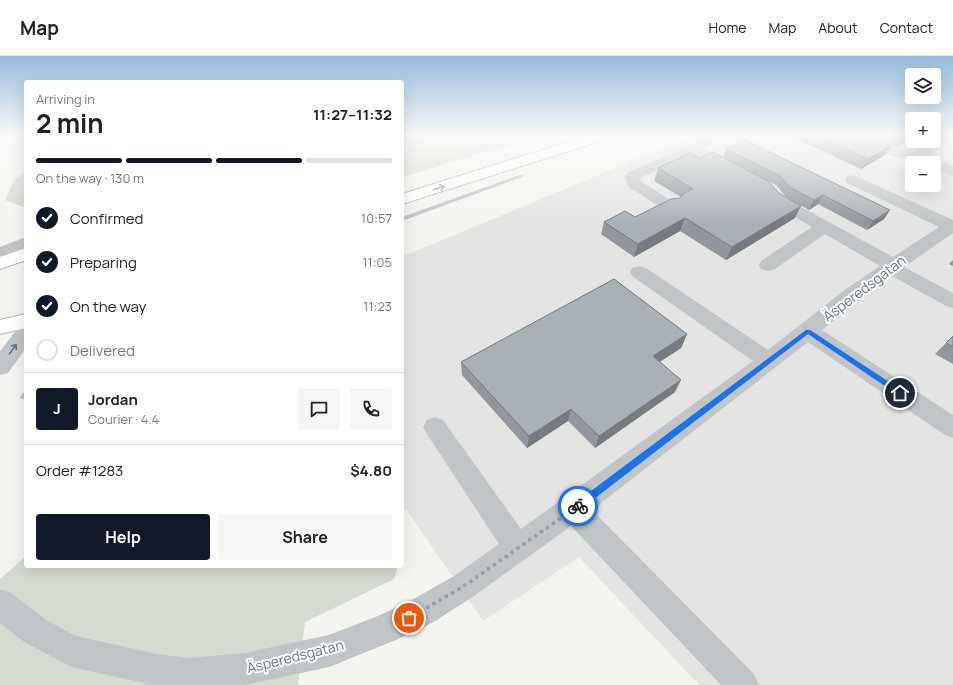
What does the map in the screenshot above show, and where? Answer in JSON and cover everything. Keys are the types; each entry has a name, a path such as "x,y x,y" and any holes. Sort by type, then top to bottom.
{"main road":[{"path":"404,186 476,164"},
{"path":"404,198 512,164"},
{"path":"2,259 24,254"},
{"path":"0,327 24,321"}],"street":[{"path":"658,164 632,176 635,184 670,206"},
{"path":"722,164 769,188 779,201 953,301"},
{"path":"941,166 953,171"},
{"path":"853,180 952,225"},
{"name":"Äsperedsgatan","path":"0,604 35,631 72,651 156,670 190,674 245,669 329,651 385,630 421,612 573,510 891,266 952,225"},
{"path":"768,265 823,227"},
{"path":"2,259 24,245"},
{"path":"2,259 24,248"},
{"path":"639,272 769,361"},
{"path":"808,331 953,428"},
{"path":"0,367 24,335"},
{"path":"435,427 518,548"},
{"path":"573,510 743,685"}],"shaded area":[{"path":"404,164 445,164 404,176"},
{"path":"624,164 905,164 905,192 941,192 941,164 953,164 953,685 699,685 579,557 483,621 404,506 404,256"},
{"path":"24,172 24,207 5,200 15,179"},
{"path":"24,558 24,568 397,568 394,579 305,622 298,685 0,685 0,579"}],"building":[{"path":"666,164 736,164 768,181 779,193 801,206 732,247 685,218 638,244 604,222 625,211 635,217 671,199 680,198 683,194 693,189 658,168"},
{"path":"757,164 795,164 890,210 873,221 823,195 814,200 791,188 780,176"},
{"path":"614,279 687,334 653,356 681,380 599,436 571,409 529,436 461,362"},
{"path":"953,336 953,347 946,343"}],"waterway":[{"path":"404,218 522,176"}],"way so far":[{"path":"409,618 464,586 578,506"}],"route":[{"path":"578,506 808,331 900,393"}]}
